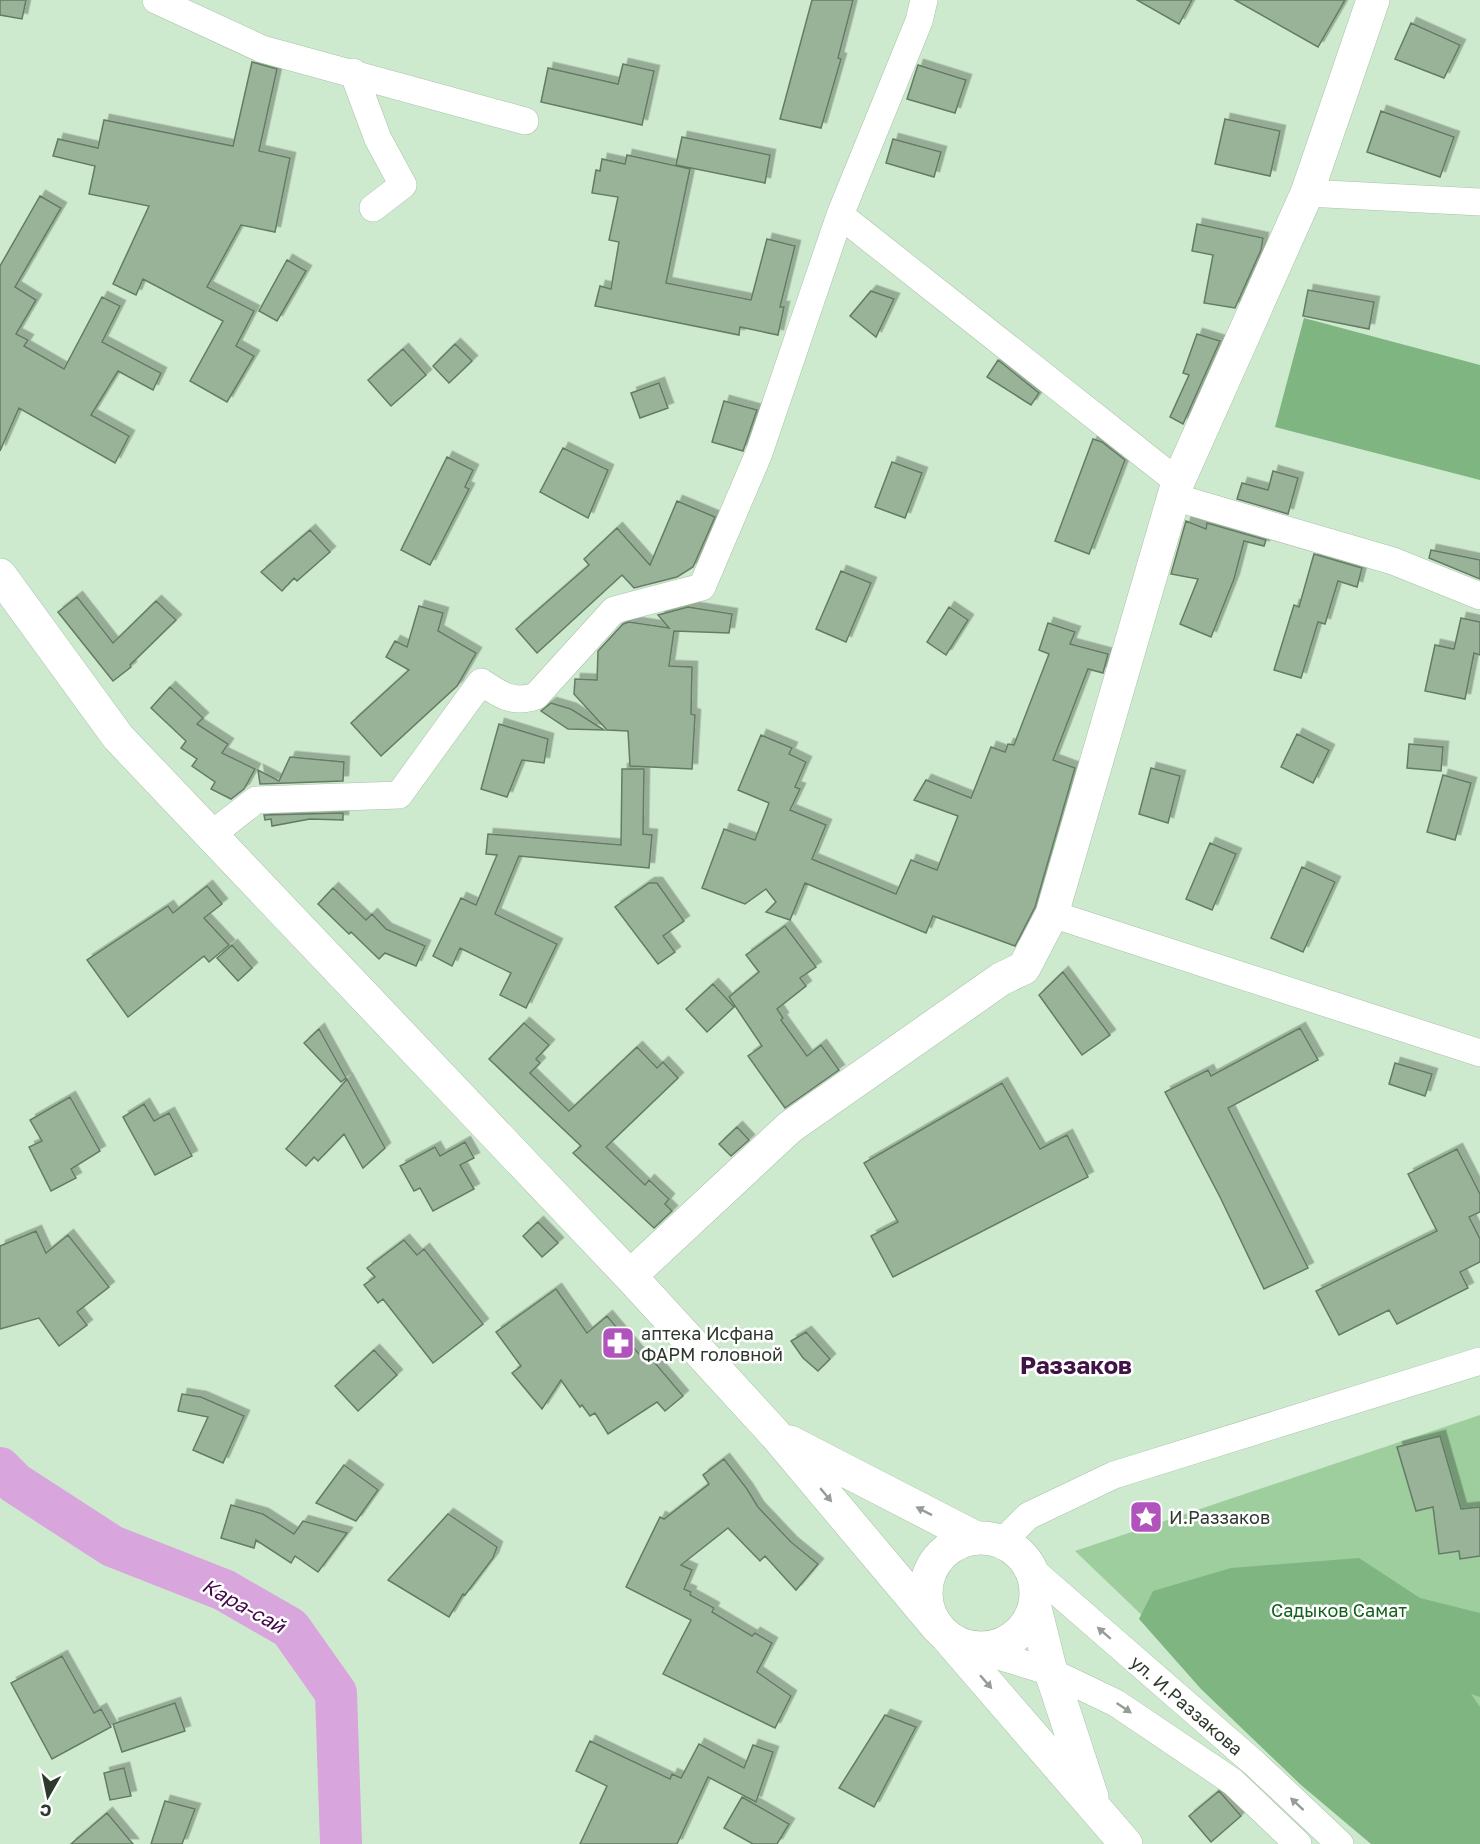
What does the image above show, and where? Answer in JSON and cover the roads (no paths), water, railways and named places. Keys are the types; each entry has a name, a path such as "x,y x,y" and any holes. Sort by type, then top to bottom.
{"main road":[{"path":"630,1276 790,1127 1001,979 1024,968 1052,914 1176,490 1307,193 1373,0"},
{"path":"0,575 118,737 630,1276 775,1434 953,1638 986,1648 1011,1640 1022,1631 1035,1608"},
{"path":"775,1434 1024,1558 1035,1581 1035,1608 1051,1672 1098,1813"},
{"path":"989,1540 951,1546 933,1566 927,1578 926,1605 1126,1844"}],"street":[{"path":"156,0 262,49 525,121"},
{"path":"211,835 256,800 399,795 482,682 504,697 525,700 536,696 614,610 702,587 759,453 840,215 920,21 924,0"},
{"path":"352,72 378,139 404,185 373,208"},
{"path":"1307,193 1480,202"},
{"path":"840,215 1176,490 1393,561 1480,596"},
{"path":"1052,914 1480,1053"},
{"path":"989,1540 1028,1516 1114,1475 1480,1361"},
{"name":"ул. И.Раззакова","path":"1031,1569 1254,1763 1340,1844"},
{"name":"ул. И.Раззакова","path":"953,1638 1051,1672 1116,1703 1233,1782 1298,1844"}],"waterway":[{"name":"Кара-сай","path":"0,1468 15,1483 112,1546 224,1590 290,1628 336,1693 341,1844"}],"place":[{"name":"аптека Исфана ФАРМ головной","path":"618,1343"},
{"name":"И.Раззаков","path":"1146,1517"}],"district":[{"name":"Раззаков","path":"1076,1364"}],"park label":[{"name":"Садыков Самат","path":"1339,1610"}]}
